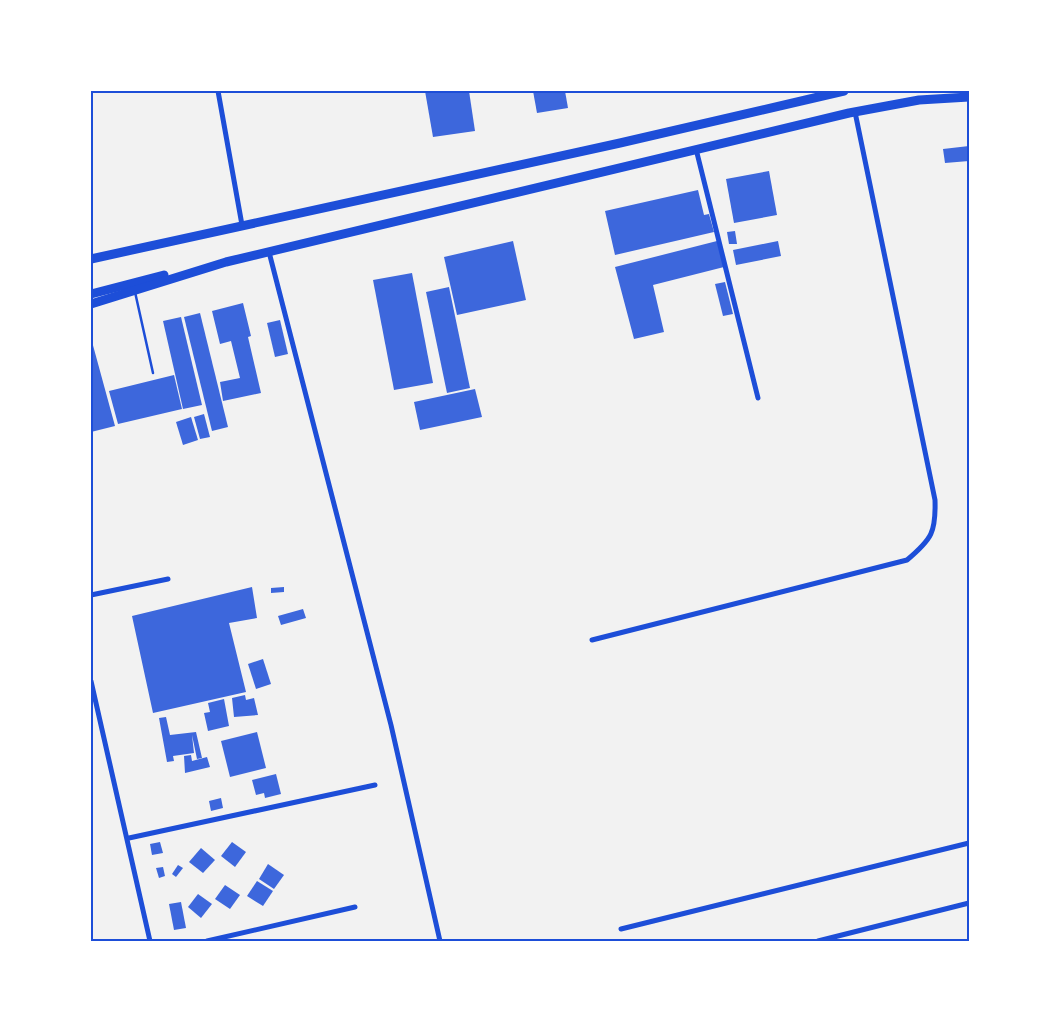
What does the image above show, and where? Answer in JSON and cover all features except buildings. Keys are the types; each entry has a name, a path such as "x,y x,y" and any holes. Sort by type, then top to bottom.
{"highway":[{"path":"91,260 242,225 620,143 844,91"},
{"path":"91,294 855,112 919,100 969,97"},
{"path":"91,304 226,262"}],"street":[{"path":"218,91 242,225"},
{"path":"592,640 907,560 923,546 936,525 935,500 855,112"},
{"path":"696,149 758,398"},
{"path":"269,252 391,725 440,941"},
{"path":"91,595 168,579"},
{"path":"91,680 150,941"},
{"path":"128,838 375,785"},
{"path":"621,929 969,843"},
{"path":"818,941 969,903"},
{"path":"207,941 355,907"}],"lane":[{"path":"135,290 153,373"}]}
